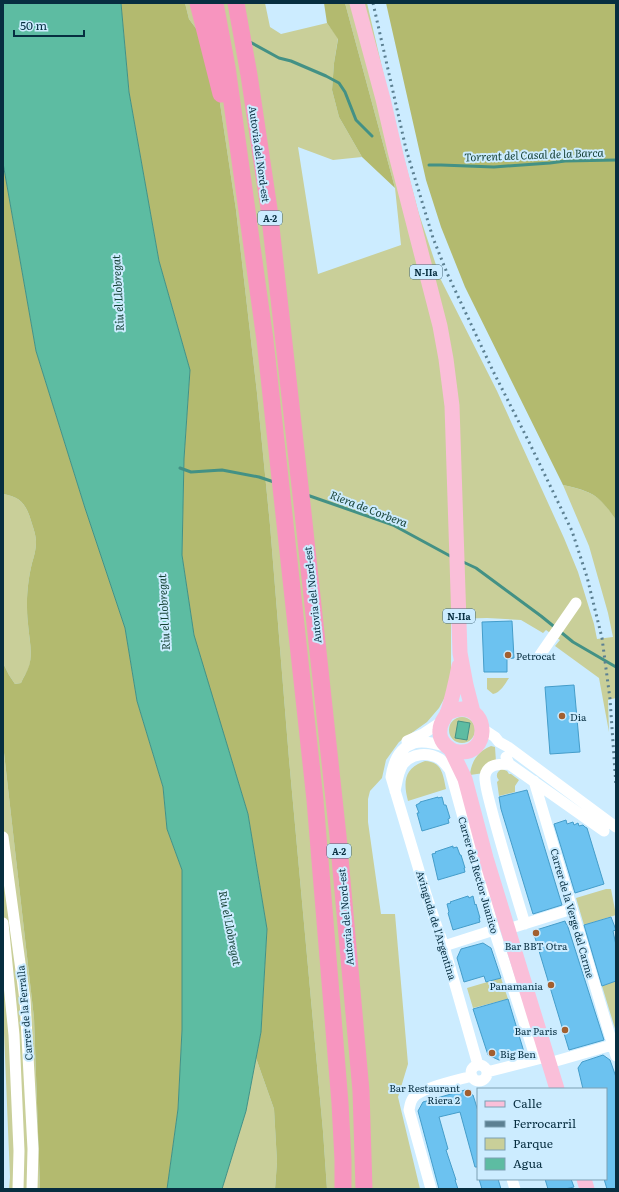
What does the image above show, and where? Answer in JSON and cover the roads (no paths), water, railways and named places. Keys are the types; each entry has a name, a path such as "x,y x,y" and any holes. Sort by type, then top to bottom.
{"highway":[{"path":"198,3 241,169"},
{"name":"Autovia del Nord-est","path":"215,3 222,38 265,340 316,808 340,1103 343,1189"},
{"name":"Autovia del Nord-est","path":"242,10 250,49 249,75 268,209 286,361 338,836 361,1084 364,1189"}],"main road":[{"name":"N-IIa","path":"357,3 383,99 440,326 445,352 452,406 460,653 473,712 478,717 483,729"},
{"name":"N-IIa","path":"449,749 444,744 440,734 444,718 455,689 460,653"},
{"path":"444,718 456,710 462,709 473,712"},
{"path":"449,749 455,752 467,752 476,745 482,737 483,729"},
{"path":"465,778 476,745"},
{"name":"Carrer del Rector Juanico","path":"449,749 465,778 486,858 501,930 544,1059 557,1088"}],"street":[{"path":"540,655 576,603"},
{"name":"Avinguda de l'Argentina","path":"395,786 389,785 386,775 393,753 407,741 423,734 444,718"},
{"path":"483,729 610,827"},
{"name":"Avinguda de l'Argentina","path":"449,749 437,744 424,742 414,743 397,756 394,762 391,777 484,1076"},
{"path":"476,745 491,742 502,743"},
{"path":"502,743 509,764"},
{"name":"Carrer del Rector Juanico","path":"395,786 399,772 408,758 422,754 439,758 450,770 501,930"},
{"path":"525,924 489,799 485,777 489,768 498,763 509,764 610,827"},
{"name":"Carrer de la Verge del Carme","path":"534,781 614,1050"},
{"name":"Carrer de la Ferralla","path":"3,837 24,1000 33,1149 32,1189"},
{"path":"444,946 525,924 572,909"},
{"name":"Carrer de la Ferralla","path":"3,923 14,1035 18,1189"},
{"path":"431,1189 409,1110 411,1100 416,1094 472,1076 476,1080 481,1080 484,1076 544,1059 614,1050"}],"water":[{"name":"Riu el Llobregat","path":"3,3 121,3 129,92 159,261 190,370 184,459 182,555 194,635 248,814 267,929 261,1032 246,1111 222,1189 167,1189 178,1109 182,1030 182,870 167,829 163,787 137,701 125,628 85,508 36,351 3,163"},
{"path":"458,721 470,723 467,740 455,738"}],"waterway":[{"name":"Torrent del Casal de la Barca","path":"250,42 279,58 291,61 339,83 345,92 356,120 372,136"},
{"name":"Torrent del Casal de la Barca","path":"429,165 494,167 565,161 616,160"},
{"name":"Riera de Corbera","path":"180,468 191,472 222,470 259,477 274,482"},
{"name":"Riera de Corbera","path":"307,495 393,525 452,557"},
{"name":"Riera de Corbera","path":"461,561 476,568 541,616 573,642 616,667"}],"railway":[{"path":"373,3 406,149 433,238 447,273 493,371 572,531 587,577 602,638 610,699 616,786"}],"place":[{"name":"Petrocat","path":"508,655"},
{"name":"Dia","path":"562,716"},
{"name":"Bar BBT Otra","path":"536,933"},
{"name":"Panamania","path":"551,985"},
{"name":"Bar Paris","path":"565,1030"},
{"name":"Big Ben","path":"492,1053"},
{"name":"Bar Restaurant Riera 2","path":"468,1093"}]}
